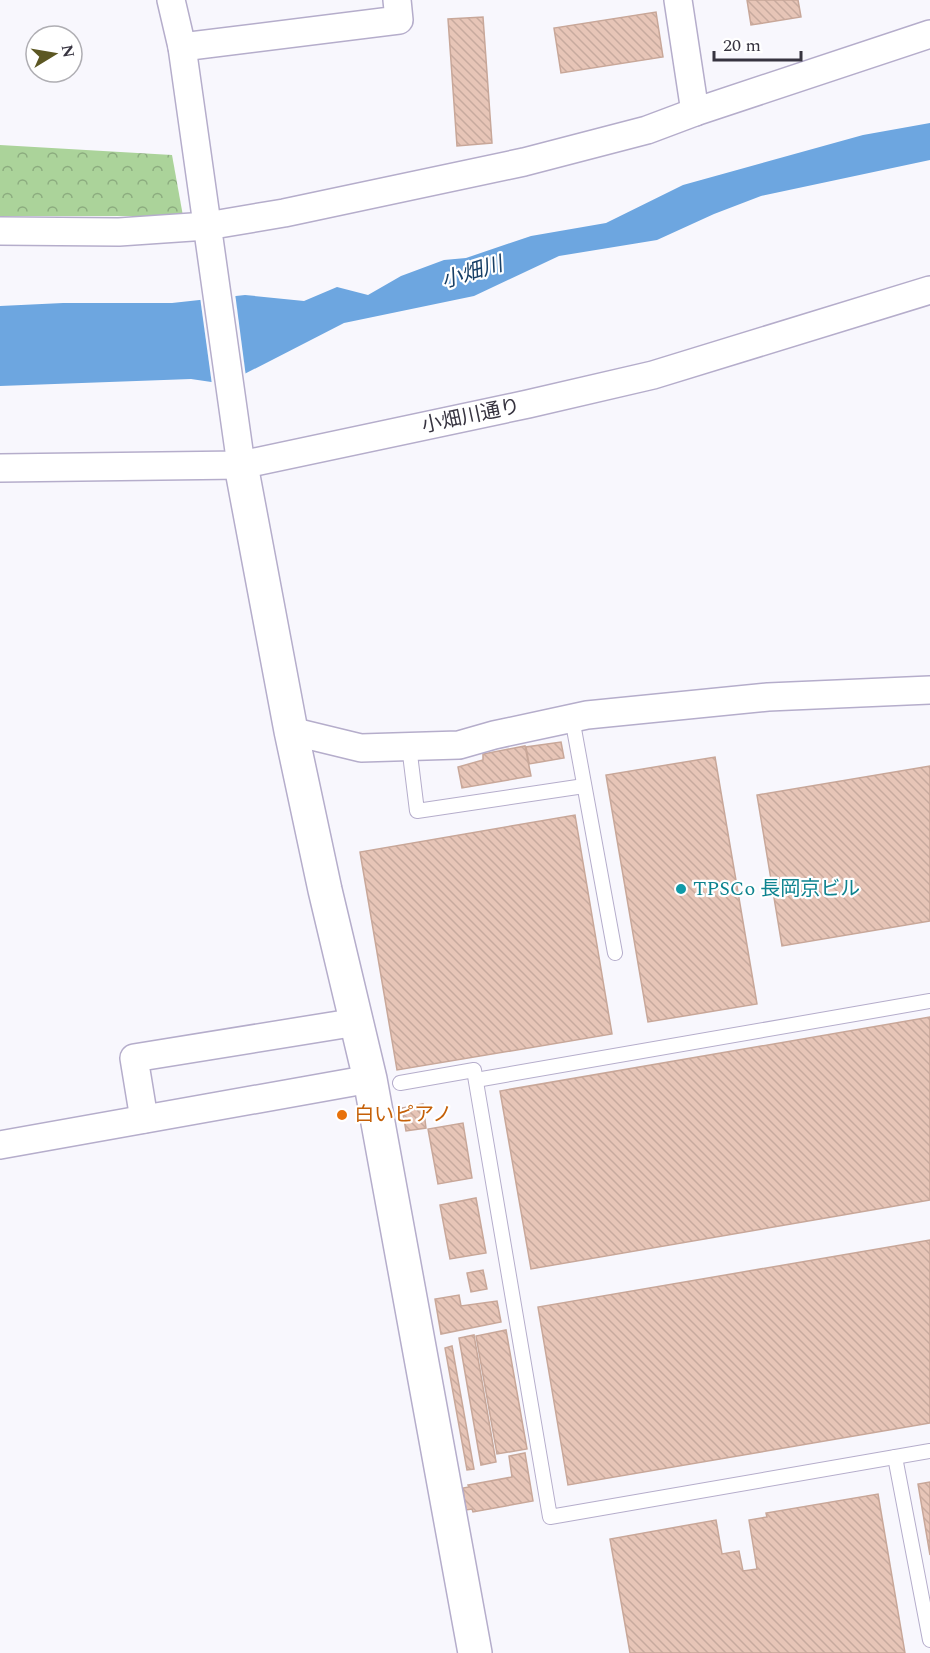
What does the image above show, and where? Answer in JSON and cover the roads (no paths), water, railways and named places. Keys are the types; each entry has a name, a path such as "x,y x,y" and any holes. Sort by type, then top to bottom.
{"street":[{"path":"171,0 182,47 241,465 291,731 325,890 357,1022 385,1081 475,1653"},
{"path":"182,47 399,20 397,0"},
{"path":"678,0 695,112"},
{"path":"0,231 208,233 284,213 524,162 647,130 930,34"},
{"name":"小畑川通り","path":"0,468 241,465 653,375 930,290"},
{"path":"291,731 361,748 459,746 494,735 587,715 768,697 930,690"},
{"path":"144,1119 134,1058 357,1022"},
{"path":"0,1145 144,1119 385,1081"}],"lane":[{"path":"572,718 615,953"},
{"path":"409,746 417,811 584,786"},
{"path":"476,1080 930,1001"},
{"path":"385,1081 474,1070 550,1517 930,1451"},
{"path":"895,1457 930,1641"}],"water":[{"name":"小畑川","path":"930,123 930,160 761,196 657,240 559,256 474,296 344,323 225,384 191,379 0,386 0,306 63,303 172,303 245,295 304,301 337,287 368,295 401,276 444,260 466,258 531,236 606,223 683,185 863,135"}],"place":[{"name":"TPSCo 長岡京ビル","path":"681,889"},
{"name":"白いピアノ","path":"342,1115"}]}
